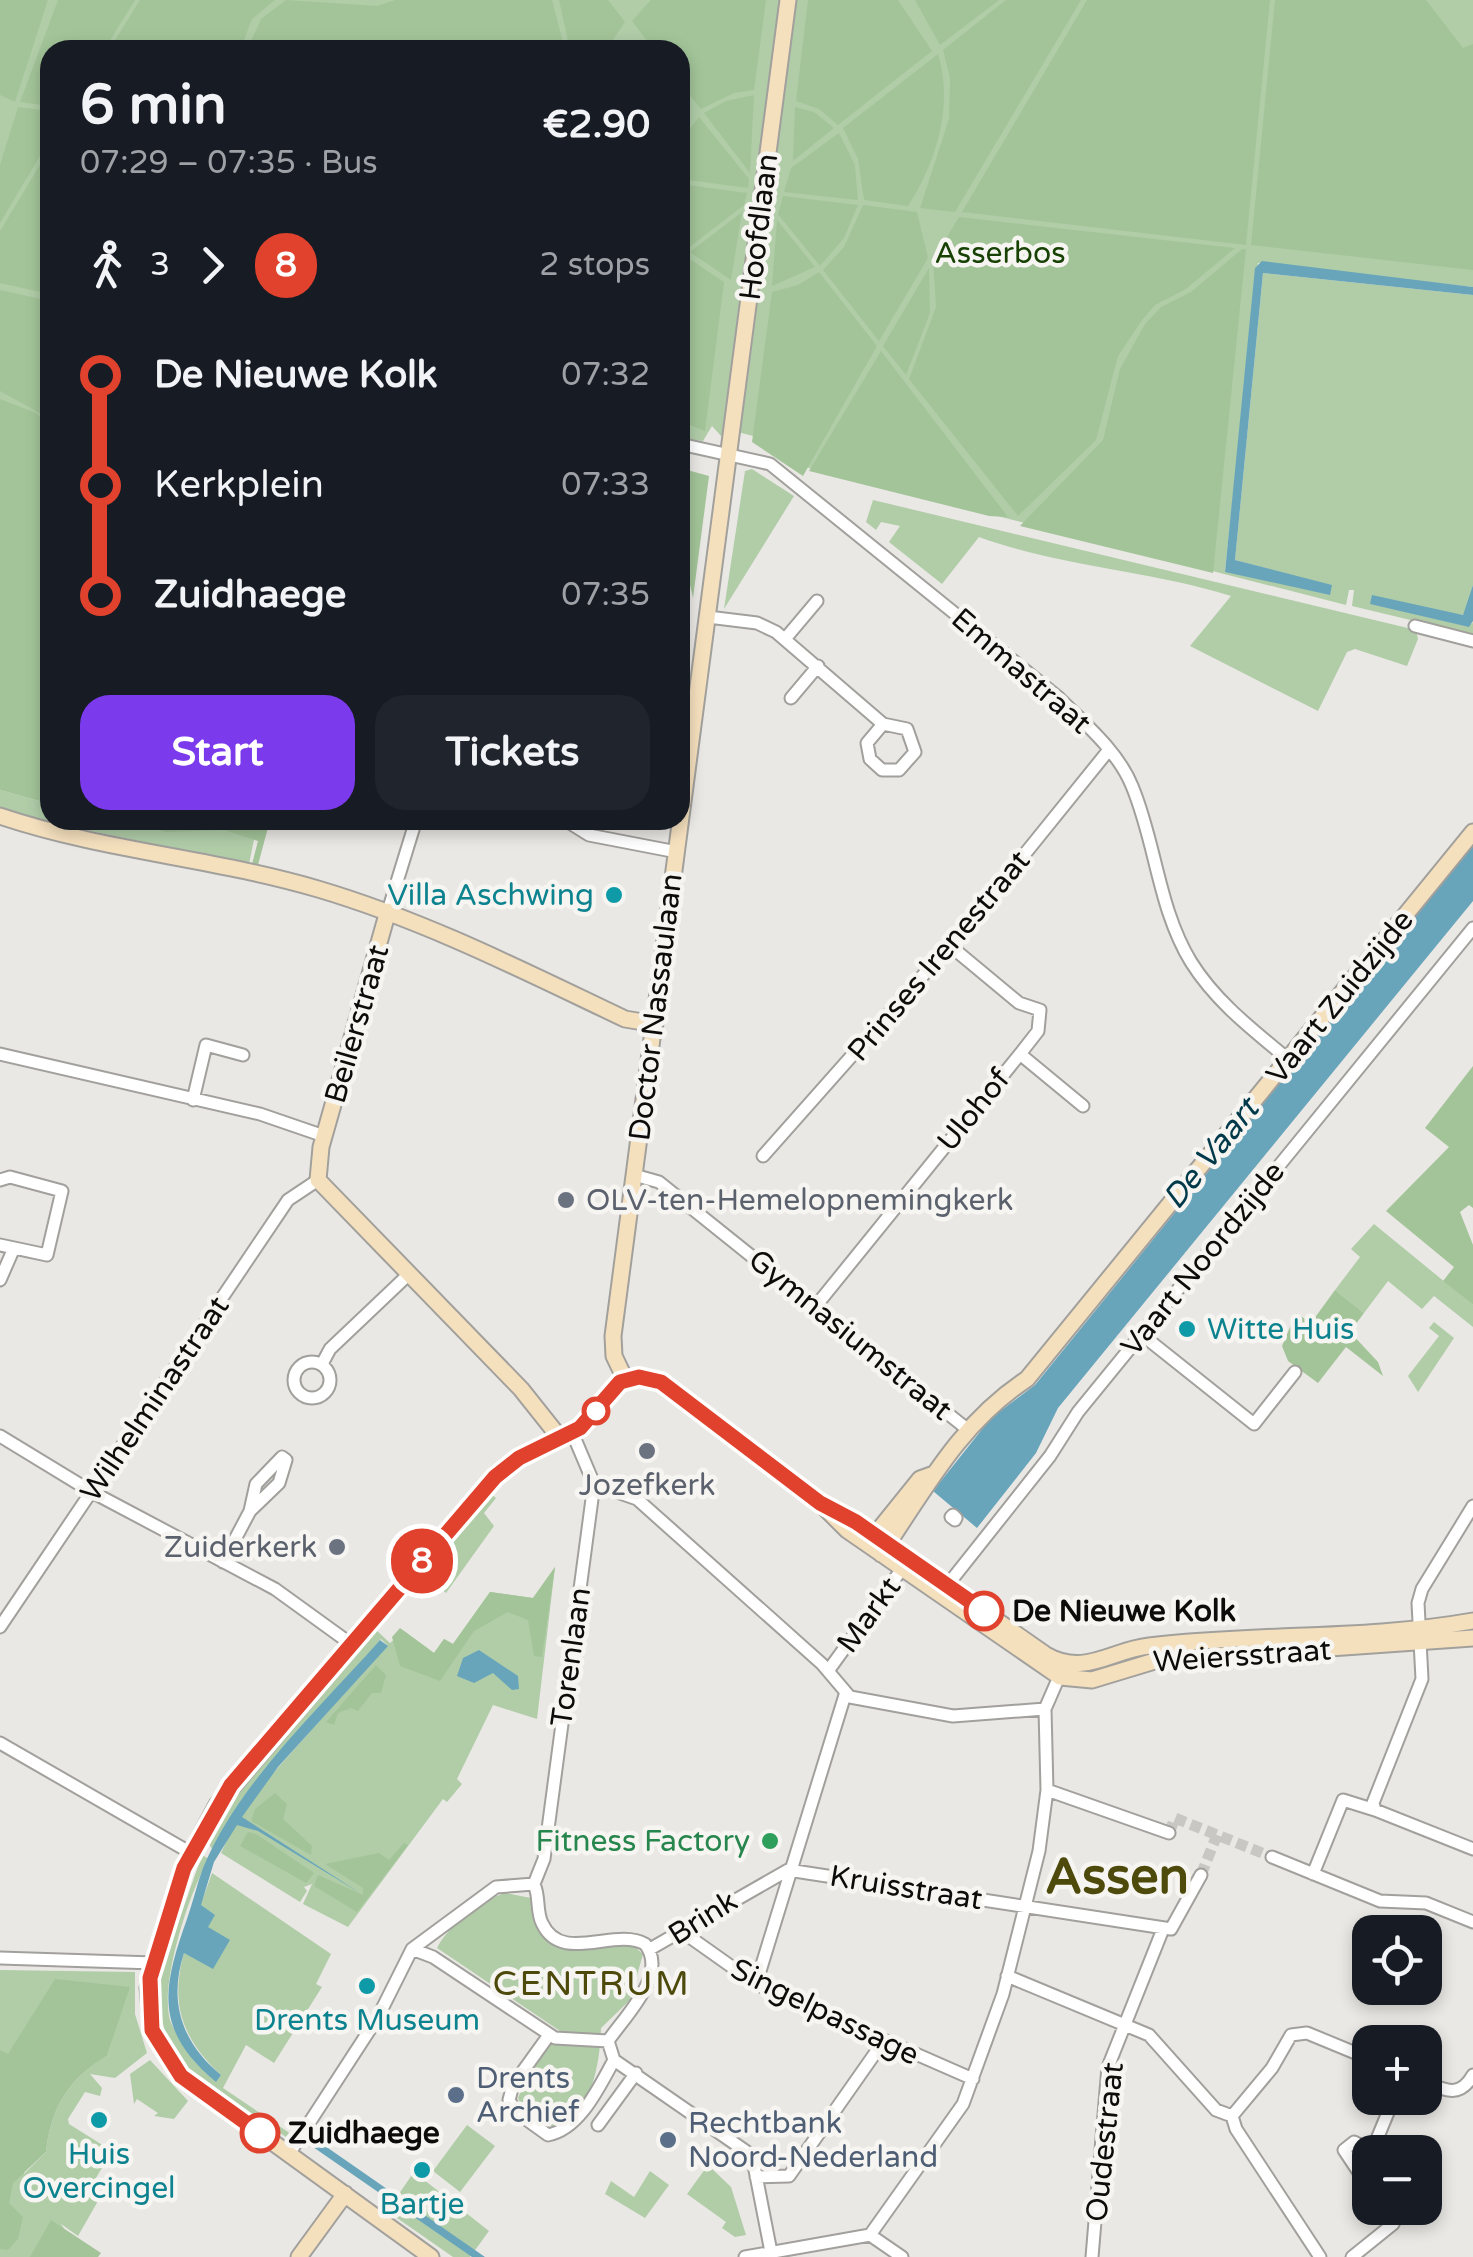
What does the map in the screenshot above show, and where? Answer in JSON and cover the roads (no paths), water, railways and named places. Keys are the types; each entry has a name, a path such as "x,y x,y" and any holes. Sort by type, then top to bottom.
{"main road":[{"name":"Hoofdlaan","path":"730,454 788,0"},
{"name":"Doctor Nassaulaan","path":"690,753 730,454"},
{"name":"Beilerstraat","path":"0,816 40,828"},
{"name":"Beilerstraat","path":"48,830 315,888 388,912 324,1136 318,1180"},
{"name":"Doctor Nassaulaan","path":"625,1380 614,1356 612,1336 680,830"},
{"name":"Vaart Zuidzijde","path":"878,1544 920,1479 931,1475 989,1404 1027,1379 1473,832"},
{"path":"388,912 433,927 626,1018 655,1024"},
{"path":"318,1180 566,1435"},
{"path":"431,2257 203,2094 171,2065 158,2045 149,2013 154,1963 191,1853 231,1785 495,1477 519,1458 566,1435 625,1380 642,1377 661,1382 878,1544 903,1568 944,1590 1062,1670"},
{"name":"Weiersstraat","path":"1420,1636 1473,1620"},
{"name":"Weiersstraat","path":"1062,1670 1092,1680 1158,1660 1420,1636 1473,1638"},
{"path":"299,2257 345,2194"}],"street":[{"name":"Emmastraat","path":"690,446 770,464 1058,697 1108,750 1132,786 1166,906 1189,958 1227,1007 1289,1060"},
{"path":"785,639 817,601"},
{"path":"708,617 757,622 785,639 883,724 900,725 912,736 912,760 899,770 882,770 870,759 870,735 883,724"},
{"path":"1415,626 1473,641"},
{"path":"791,698 818,666"},
{"name":"Prinses Irenestraat","path":"763,1156 948,944 1108,750"},
{"path":"388,912 413,830"},
{"path":"586,830 602,838 677,852"},
{"name":"Vaart Noordzijde","path":"944,1590 1141,1334 1473,928"},
{"name":"Ulohof","path":"815,1307 1038,1031 1040,1010 1019,1002 948,944"},
{"path":"193,1100 206,1045 243,1055"},
{"path":"0,1054 260,1114 324,1136"},
{"name":"Ulohof","path":"1020,1054 1083,1106"},
{"name":"Gymnasiumstraat","path":"634,1175 659,1182 968,1429"},
{"path":"0,1180 10,1177 62,1191 48,1255 0,1245"},
{"name":"Wilhelminastraat","path":"0,1627 288,1200 318,1180"},
{"path":"0,1280 14,1248"},
{"path":"322,1364 330,1349 409,1274"},
{"path":"1141,1334 1254,1424 1295,1372"},
{"path":"566,1435 594,1484"},
{"path":"0,1436 92,1492 275,1588 351,1644"},
{"name":"Markt","path":"594,1484 636,1500 781,1627 828,1671 845,1694"},
{"name":"Torenlaan","path":"534,1884 544,1859 594,1484"},
{"path":"1375,1810 1373,1803 1419,1688 1422,1589 1473,1506"},
{"path":"224,1562 250,1511"},
{"name":"Markt","path":"828,1671 903,1568"},
{"path":"870,2235 962,2104 973,2079 1008,1976 1039,1851 1047,1790 1045,1709 1062,1670"},
{"path":"756,1984 845,1694 953,1716 1045,1709"},
{"path":"0,1743 191,1853"},
{"path":"1047,1790 1169,1833"},
{"path":"1314,1874 1344,1800 1473,1849"},
{"path":"1272,1857 1380,1901 1426,1903 1473,1922"},
{"name":"Brink","path":"650,1950 788,1870"},
{"name":"Kruisstraat","path":"788,1870 1163,1929"},
{"name":"Oudestraat","path":"1092,2257 1108,2066 1163,1929 1177,1924 1202,1875"},
{"path":"290,2154 378,2017 412,1949 496,1887 534,1884"},
{"name":"Brink","path":"534,1884 540,1921 554,1939 572,1944 630,1937 650,1950"},
{"name":"Singelpassage","path":"684,1933 756,1984 973,2079"},
{"path":"412,1949 433,1957 549,2035 569,2041 608,2041 614,2060 746,2152 756,2177 771,2252"},
{"name":"Brink","path":"608,2041 648,1983 652,1972 650,1950"},
{"path":"0,1958 154,1963"},
{"path":"1008,1976 1149,2036 1216,2110 1232,2116"},
{"path":"1232,2116 1272,2068 1291,2035 1307,2033 1352,2051"},
{"path":"549,2035 513,2085 508,2100 516,2112 548,2136 573,2123 614,2060"},
{"path":"756,2177 789,2176 883,2042"},
{"path":"598,2126 636,2073"},
{"path":"1442,2089 1464,2088 1473,2075"},
{"path":"1464,2088 1473,2099"},
{"path":"1232,2116 1236,2130 1320,2257"},
{"path":"1352,2257 1392,2225"},
{"path":"745,2257 870,2235 902,2257"}],"water":[{"path":"1262,261 1473,287 1473,295 1263,273 1235,560 1332,585 1330,595 1225,572 1255,268"},
{"path":"1473,585 1473,621 1469,627 1370,604 1372,595 1463,615"},
{"path":"1473,845 1473,901 1058,1408 1036,1453 977,1528 933,1491 991,1418 1035,1385"},
{"path":"380,1640 388,1646 278,1767 242,1817 360,1893 258,1831 237,1825 214,1862 201,1905 215,1915 208,1927 230,1940 213,1969 184,1953 178,2005 188,2035 221,2075 216,2082 182,2044 169,2007 172,1967 203,1868 218,1836 259,1776"},
{"path":"479,1650 518,1676 519,1689 512,1690 493,1673 474,1683 457,1676 463,1658"},
{"path":"313,2132 315,2139 485,2257 472,2257 313,2147 304,2146"}],"tunnel":[{"path":"1169,1833 1175,1818 1272,1857"},
{"path":"1201,1875 1217,1835"}],"place":[{"name":"Villa Aschwing","path":"614,895"},
{"name":"OLV-ten-Hemelopnemingkerk","path":"566,1200"},
{"name":"Witte Huis","path":"1187,1329"},
{"name":"Jozefkerk","path":"647,1451"},
{"name":"Zuiderkerk","path":"337,1547"},
{"name":"De Nieuwe Kolk","path":"984,1611"},
{"name":"Fitness Factory","path":"770,1841"},
{"name":"Drents Museum","path":"367,1986"},
{"name":"Drents Archief","path":"456,2095"},
{"name":"Huis Overcingel","path":"99,2120"},
{"name":"Zuidhaege","path":"260,2133"},
{"name":"Rechtbank Noord-Nederland","path":"668,2140"},
{"name":"Bartje","path":"422,2170"}],"district":[{"name":"Assen","path":"1117,1877"},
{"name":"CENTRUM","path":"592,1984"}],"park label":[{"name":"Asserbos","path":"1000,253"}],"water label":[{"name":"De Vaart","path":"1211,1154"}]}
